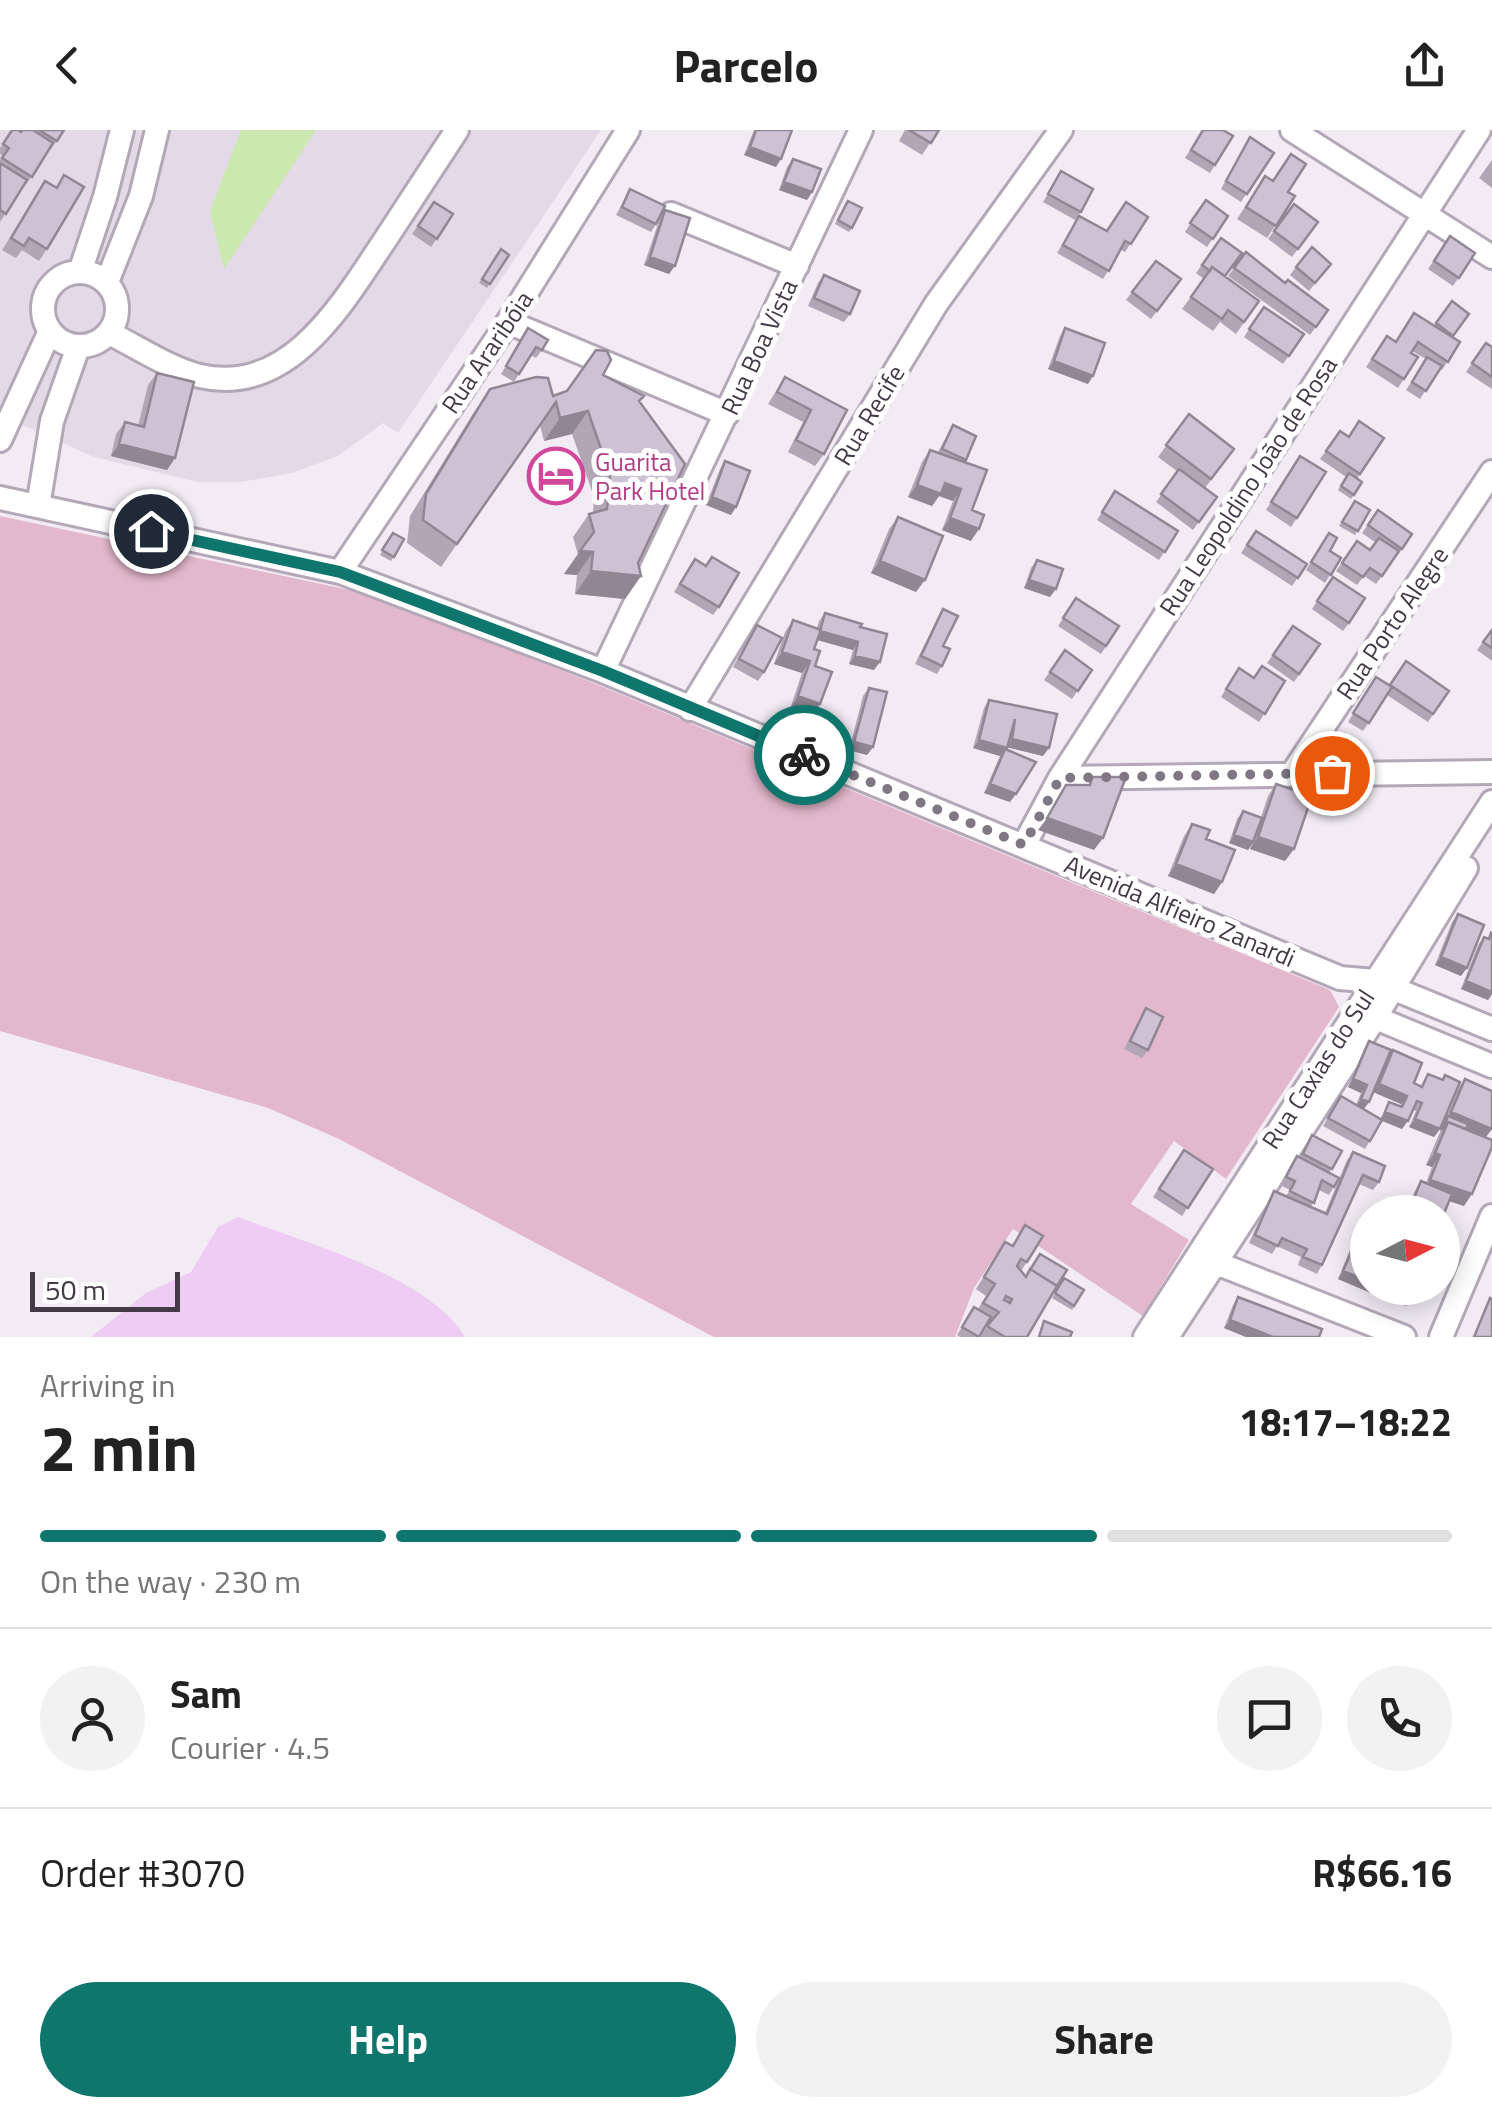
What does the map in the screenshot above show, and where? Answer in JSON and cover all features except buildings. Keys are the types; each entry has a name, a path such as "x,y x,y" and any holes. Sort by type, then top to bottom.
{"street":[{"path":"80,272 122,130"},
{"path":"106,282 141,196 157,130"},
{"path":"109,334 198,376 229,379 273,367 310,342 338,311 457,130"},
{"name":"Rua Araribóia","path":"340,572 508,322 628,130"},
{"name":"Rua Boa Vista","path":"603,671 861,130"},
{"name":"Rua Recife","path":"690,709 936,304 1061,130"},
{"path":"1292,130 1492,257"},
{"name":"Rua Leopoldino João de Rosa","path":"1024,845 1060,778 1479,130"},
{"path":"671,214 797,266"},
{"path":"80,272 99,276 106,282 117,302 115,324 109,334 101,341 78,347 58,340 44,321 44,298 58,279 80,272"},
{"path":"508,322 728,414"},
{"path":"0,440 50,331"},
{"path":"38,506 52,421 78,347"},
{"name":"Rua Porto Alegre","path":"1292,774 1492,472"},
{"name":"Avenida Alfieiro Zanardi","path":"0,498 340,572 603,671 1340,978 1383,984 1492,1029"},
{"path":"1060,778 1492,772"},
{"name":"Rua Caxias do Sul","path":"1145,1337 1206,1260 1366,1014 1492,802"},
{"name":"Rua Caxias do Sul","path":"1383,984 1492,827"},
{"path":"1340,978 1366,1014 1492,1066"},
{"path":"1441,1337 1492,1216"},
{"path":"1206,1260 1404,1337"},
{"name":"Rua Caxias do Sul","path":"1166,1337 1206,1260"}],"shaded area":[{"path":"0,130 601,130 398,433 383,423 338,456 292,473 241,482 198,482 94,457 0,415"},
{"path":"241,130 316,130 224,269 210,211"},
{"path":"0,516 359,592 591,682 1330,990 1339,1007 1226,1179 1174,1141 1131,1204 1189,1240 1143,1316 1013,1229 974,1288 955,1337 714,1337 339,1139 268,1108 0,1031"}],"sand":[{"path":"238,1217 394,1279 448,1315 465,1337 91,1337 146,1293 191,1272 218,1227"}],"way so far":[{"path":"804,755 1024,845 1060,778 1332,773"}],"place":[{"name":"Guarita Park Hotel","path":"556,476"}],"route":[{"path":"151,531 340,572 603,671 804,755"}]}
